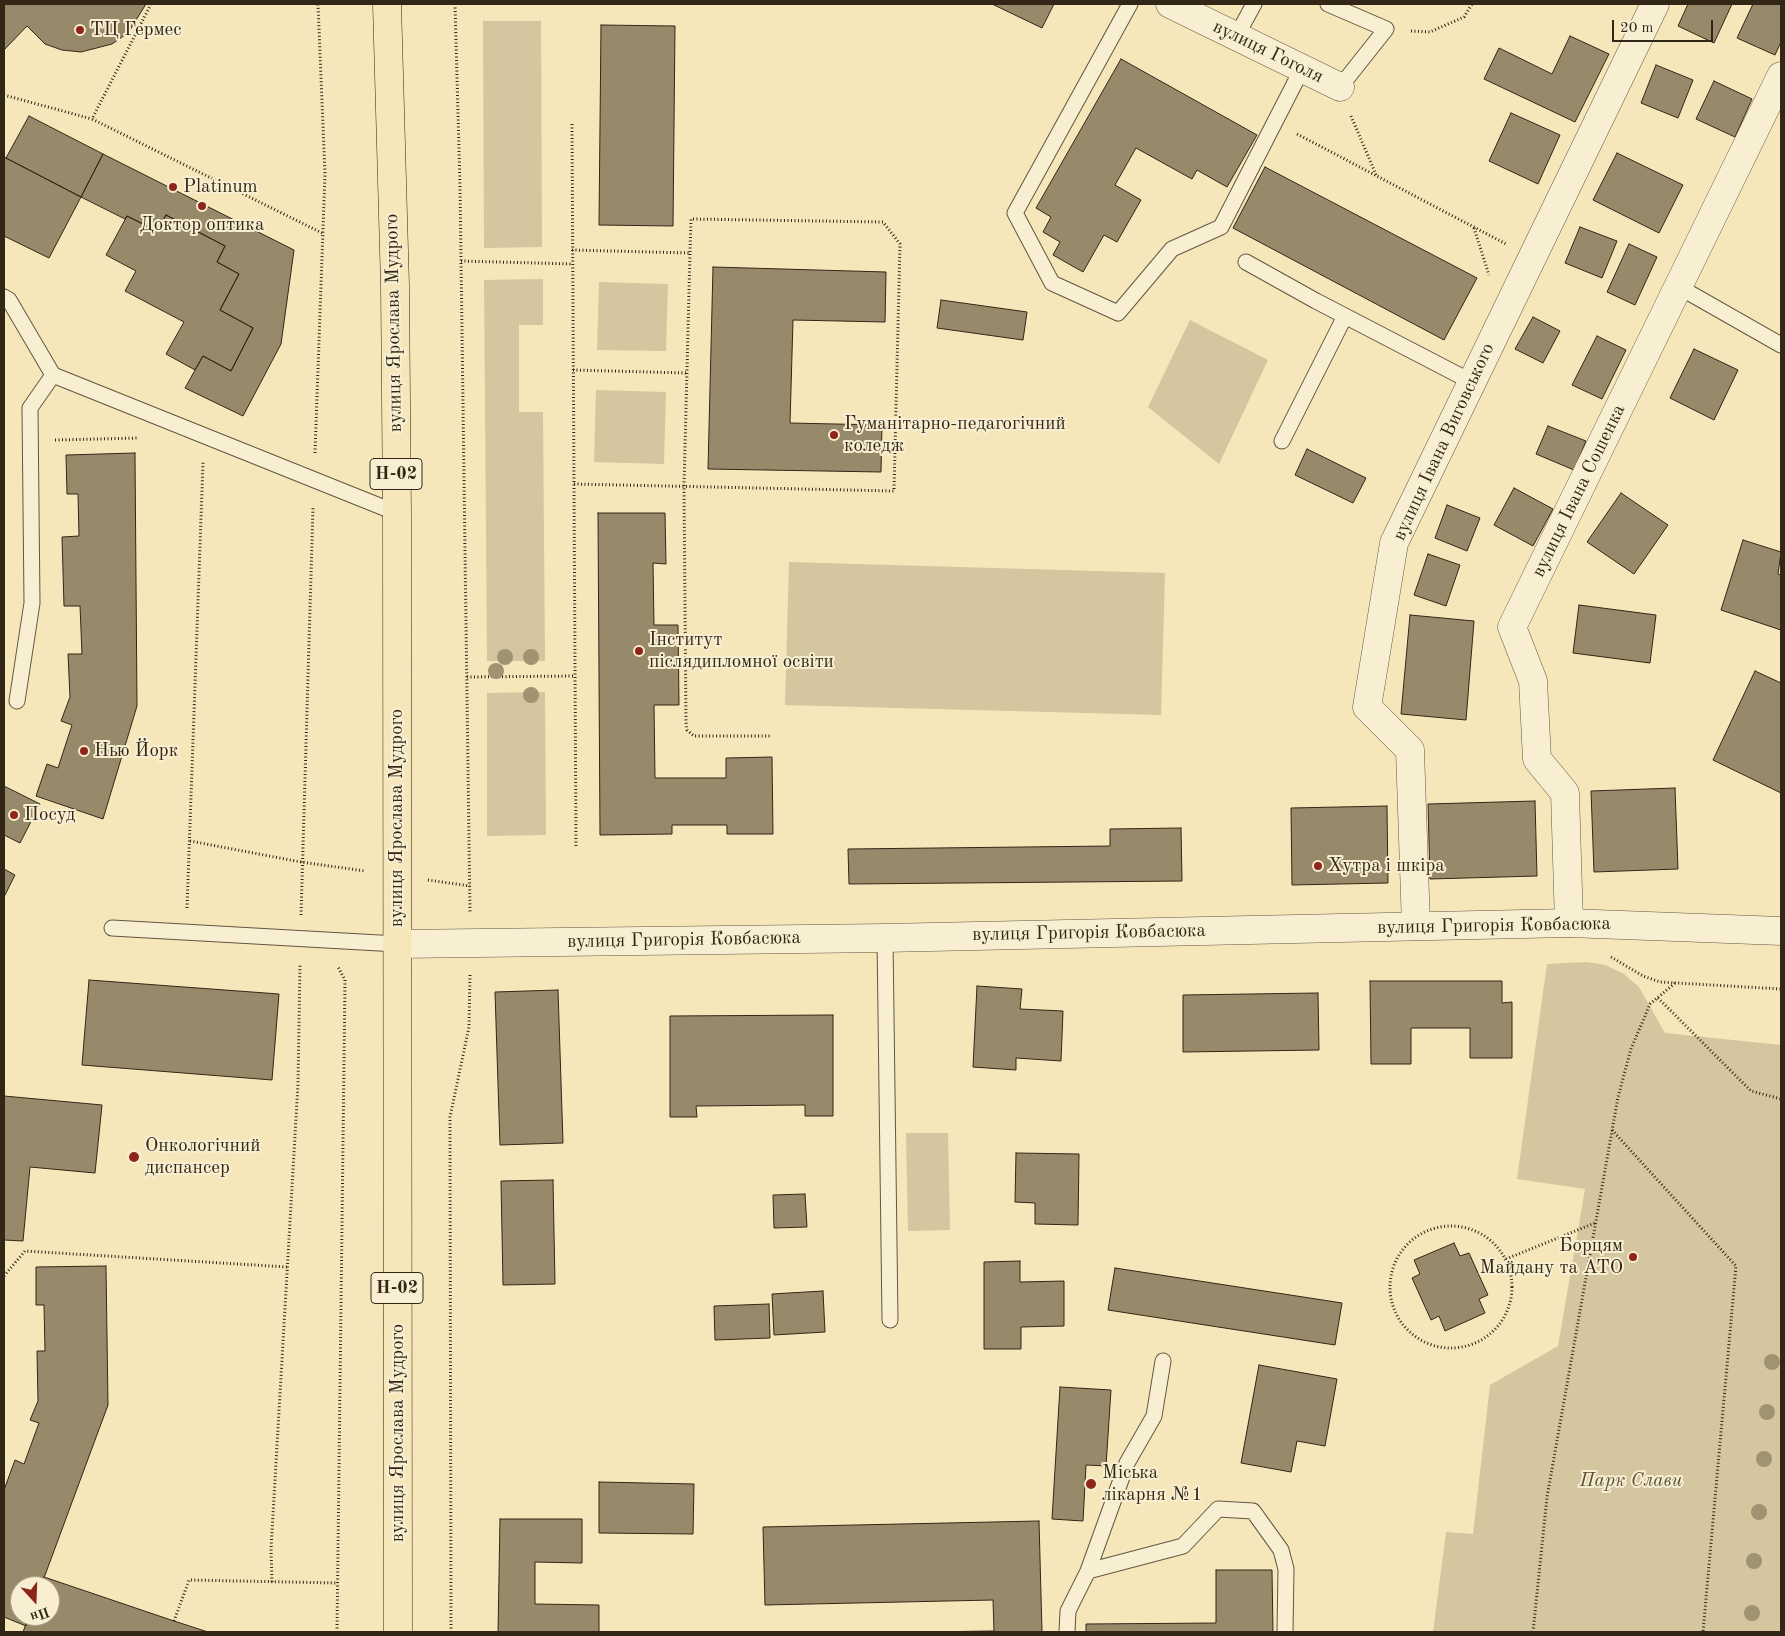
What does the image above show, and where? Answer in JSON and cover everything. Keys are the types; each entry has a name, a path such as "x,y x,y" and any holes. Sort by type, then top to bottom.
{"main road":[{"name":"вулиця Ярослава Мудрого","path":"387,4 395,286 397,513 398,1632"}],"street":[{"name":"вулиця Гоголя","path":"1170,4 1236,38 1340,87"},
{"name":"вулиця Івана Виговського","path":"1416,926 1410,750 1367,707 1394,543 1655,4"},
{"name":"вулиця Івана Сошенка","path":"1570,923 1565,793 1537,758 1533,681 1512,627 1781,76"},
{"name":"вулиця Григорія Ковбасюка","path":"397,944 885,938 1570,923 1781,931"}],"lane":[{"path":"1130,4 1015,213 1052,283 1118,313 1172,249 1221,227 1302,69"},
{"path":"1236,38 1254,4"},
{"path":"1328,4 1386,29 1340,87"},
{"path":"1246,262 1472,382"},
{"path":"1679,286 1781,345"},
{"path":"4,297 9,300 53,375 397,513"},
{"path":"1282,441 1345,316"},
{"path":"17,701 32,603 30,408 53,375"},
{"path":"112,928 397,944"},
{"path":"885,938 890,1320"},
{"path":"1067,1632 1068,1610 1088,1572 1127,1463 1154,1416 1163,1361"},
{"path":"1088,1572 1183,1546 1218,1509 1253,1511 1281,1550 1286,1569 1286,1632"}],"path":[{"path":"92,118 151,4"},
{"path":"272,1582 271,1549 298,1084 301,862 324,234 325,174 318,4"},
{"path":"451,1632 450,1117 469,1028 470,943 461,261 455,4"},
{"path":"1386,29 1430,32 1464,17 1472,4"},
{"path":"1340,87 1377,178"},
{"path":"4,94 92,118 324,234"},
{"path":"1282,105 1293,132 1377,178 1532,258"},
{"path":"572,124 576,846"},
{"path":"574,484 684,486 894,491 900,244 883,222 690,219 684,486 687,730 694,736 701,737 770,736"},
{"path":"572,250 690,253"},
{"path":"461,261 572,264"},
{"path":"573,370 687,373"},
{"path":"186,931 204,436"},
{"path":"52,440 147,437"},
{"path":"467,677 574,676"},
{"path":"190,841 301,862"},
{"path":"300,938 336,960 344,980 337,1632"},
{"path":"1533,1632 1547,1497 1618,1097 1630,1050 1650,1004 1675,983"},
{"path":"1658,998 1752,1091 1781,1099"},
{"path":"1612,1130 1736,1266 1703,1632"},
{"path":"1506,1259 1596,1223"},
{"path":"1460,1225 1480,1232 1497,1245 1506,1259 1513,1284 1511,1303 1503,1321 1489,1336 1472,1345 1453,1348 1433,1346 1416,1337 1401,1324 1392,1307 1389,1287 1392,1266 1403,1248 1419,1234 1439,1226 1460,1225"},
{"path":"4,1276 26,1251 288,1267"},
{"path":"174,1621 188,1580 338,1583"}],"green space":[{"path":"483,21 541,21 542,247 484,248"},
{"path":"543,279 543,325 519,325 519,412 543,412 545,661 487,661 484,280"},
{"path":"599,282 668,284 666,351 597,350"},
{"path":"1190,320 1268,360 1219,464 1148,407"},
{"path":"596,390 666,392 664,464 594,462"},
{"path":"789,562 1165,573 1161,715 785,705"},
{"path":"545,692 546,835 487,836 487,693"},
{"name":"Парк Слави","path":"1587,962 1605,965 1624,974 1639,987 1665,1033 1781,1045 1781,1632 1433,1632 1446,1532 1473,1534 1490,1385 1558,1346 1585,1189 1517,1179 1547,964"},
{"path":"906,1133 948,1133 950,1230 908,1231"}],"building":[{"name":"ТЦ Гермес","path":"4,4 146,4 128,33 112,44 81,52 62,50 45,44 27,26 4,50"},
{"path":"992,4 1054,4 1042,28"},
{"path":"1688,4 1732,4 1714,43 1678,26"},
{"path":"1753,4 1781,4 1781,42 1775,55 1737,38"},
{"path":"601,25 675,26 673,226 599,225"},
{"path":"1570,36 1609,54 1575,122 1484,79 1499,48 1552,74"},
{"path":"1121,59 1257,135 1227,187 1197,170 1192,179 1136,148 1115,185 1141,200 1117,242 1104,235 1083,272 1053,255 1060,242 1043,232 1051,217 1036,208"},
{"path":"1656,65 1693,80 1678,118 1641,103"},
{"path":"1714,81 1752,99 1735,137 1696,119"},
{"path":"1511,113 1560,135 1538,184 1489,161"},
{"path":"29,116 103,154 81,197 6,158"},
{"path":"1617,153 1683,185 1659,233 1593,200"},
{"path":"103,154 294,250 281,344 243,416 185,388 203,356 231,371 253,328 220,310 239,274 217,262 225,246 166,215 157,231 127,216 125,219 81,197"},
{"path":"4,157 81,197 49,258 4,236"},
{"path":"1265,167 1477,278 1444,340 1233,228"},
{"path":"166,215 225,246 217,262 239,274 220,310 253,328 231,371 203,356 195,370 166,354 184,322 125,291 136,271 106,255 127,216 157,231"},
{"path":"1580,227 1617,241 1602,278 1565,263"},
{"path":"1629,244 1657,257 1635,305 1607,292"},
{"path":"713,267 886,272 885,322 793,320 790,423 882,425 881,472 708,469"},
{"path":"941,300 1027,312 1023,340 937,328"},
{"path":"1533,317 1560,331 1543,363 1515,349"},
{"path":"1597,336 1626,350 1602,399 1572,385"},
{"path":"1694,349 1738,370 1714,420 1670,398"},
{"path":"1548,426 1586,441 1574,470 1536,454"},
{"path":"1307,449 1366,478 1353,503 1295,475"},
{"path":"135,453 137,706 103,819 36,796 47,764 58,768 72,725 61,721 70,697 68,654 82,654 80,606 64,606 62,537 79,536 78,494 67,494 66,455"},
{"path":"1514,488 1553,509 1533,546 1494,525"},
{"path":"1621,493 1668,525 1634,574 1587,542"},
{"path":"1447,505 1480,518 1467,551 1435,538"},
{"name":"Інститут післядипломної освіти","path":"598,513 665,513 666,564 653,563 654,625 678,625 679,705 654,705 655,778 726,778 726,758 772,757 773,834 727,834 727,825 672,825 672,834 600,835"},
{"path":"1743,540 1781,552 1778,574 1781,575 1781,630 1721,610"},
{"path":"1428,554 1460,565 1446,606 1414,595"},
{"path":"1579,605 1656,615 1650,663 1573,653"},
{"path":"1410,615 1474,621 1466,720 1401,714"},
{"path":"1755,671 1781,683 1781,793 1713,760"},
{"path":"4,786 40,804 20,843 4,835"},
{"path":"1675,788 1678,869 1594,872 1591,791"},
{"path":"1535,801 1537,876 1430,879 1428,804"},
{"path":"1387,806 1388,883 1292,885 1291,808"},
{"path":"1181,828 1182,881 849,884 848,849 1110,846 1110,829"},
{"path":"4,869 15,875 4,897"},
{"path":"89,980 279,994 272,1080 82,1065"},
{"path":"1370,981 1502,981 1502,1003 1512,1002 1512,1058 1470,1058 1470,1028 1411,1028 1411,1064 1371,1064"},
{"path":"977,986 1022,989 1020,1009 1063,1011 1061,1061 1016,1058 1016,1070 973,1067"},
{"path":"558,990 563,1143 500,1145 495,992"},
{"path":"1318,993 1319,1050 1183,1052 1183,995"},
{"path":"833,1015 833,1116 805,1116 805,1105 696,1106 697,1117 670,1117 670,1016"},
{"path":"4,1096 102,1105 95,1173 30,1167 23,1241 4,1240"},
{"path":"1016,1153 1079,1154 1078,1225 1035,1224 1035,1203 1015,1202"},
{"path":"553,1180 555,1284 503,1285 501,1181"},
{"path":"805,1194 807,1227 774,1228 773,1195"},
{"path":"1454,1243 1460,1256 1469,1253 1488,1295 1479,1299 1485,1313 1445,1331 1439,1316 1431,1320 1412,1278 1420,1274 1414,1260"},
{"path":"1020,1261 1020,1282 1064,1281 1064,1326 1021,1327 1021,1349 984,1349 984,1262"},
{"path":"106,1266 108,1405 45,1576 10,1576 10,1619 4,1617 4,1490 15,1460 24,1464 39,1423 30,1420 38,1401 37,1351 45,1351 44,1305 36,1305 36,1267"},
{"path":"1115,1268 1342,1303 1335,1345 1108,1310"},
{"path":"823,1291 825,1332 774,1335 772,1294"},
{"path":"769,1304 770,1338 715,1340 714,1306"},
{"path":"1259,1365 1337,1379 1325,1446 1297,1441 1291,1472 1241,1463"},
{"path":"1060,1387 1111,1390 1106,1466 1086,1465 1083,1521 1052,1519"},
{"path":"599,1482 694,1484 693,1534 599,1533"},
{"path":"500,1519 582,1519 582,1563 535,1562 535,1604 599,1605 599,1632 498,1632"},
{"path":"1039,1521 1042,1632 920,1632 994,1631 993,1600 765,1605 763,1527"},
{"path":"1216,1570 1272,1570 1273,1632 1086,1632 1086,1624 1216,1623"},
{"path":"60,1582 208,1632 23,1632 25,1626 60,1626"}],"place":[{"name":"ТЦ Гермес","path":"80,30"},
{"name":"Platinum","path":"173,187"},
{"name":"Доктор оптика","path":"202,206"},
{"name":"Гуманітарно-педагогічний коледж","path":"834,435"},
{"name":"Інститут післядипломної освіти","path":"639,651"},
{"name":"Нью Йорк","path":"84,751"},
{"name":"Посуд","path":"14,815"},
{"name":"Хутра і шкіра","path":"1318,866"},
{"name":"Онкологічний диспансер","path":"134,1157"},
{"name":"Борцям Майдану та АТО","path":"1633,1257"},
{"name":"Міська лікарня №1","path":"1091,1484"}]}
